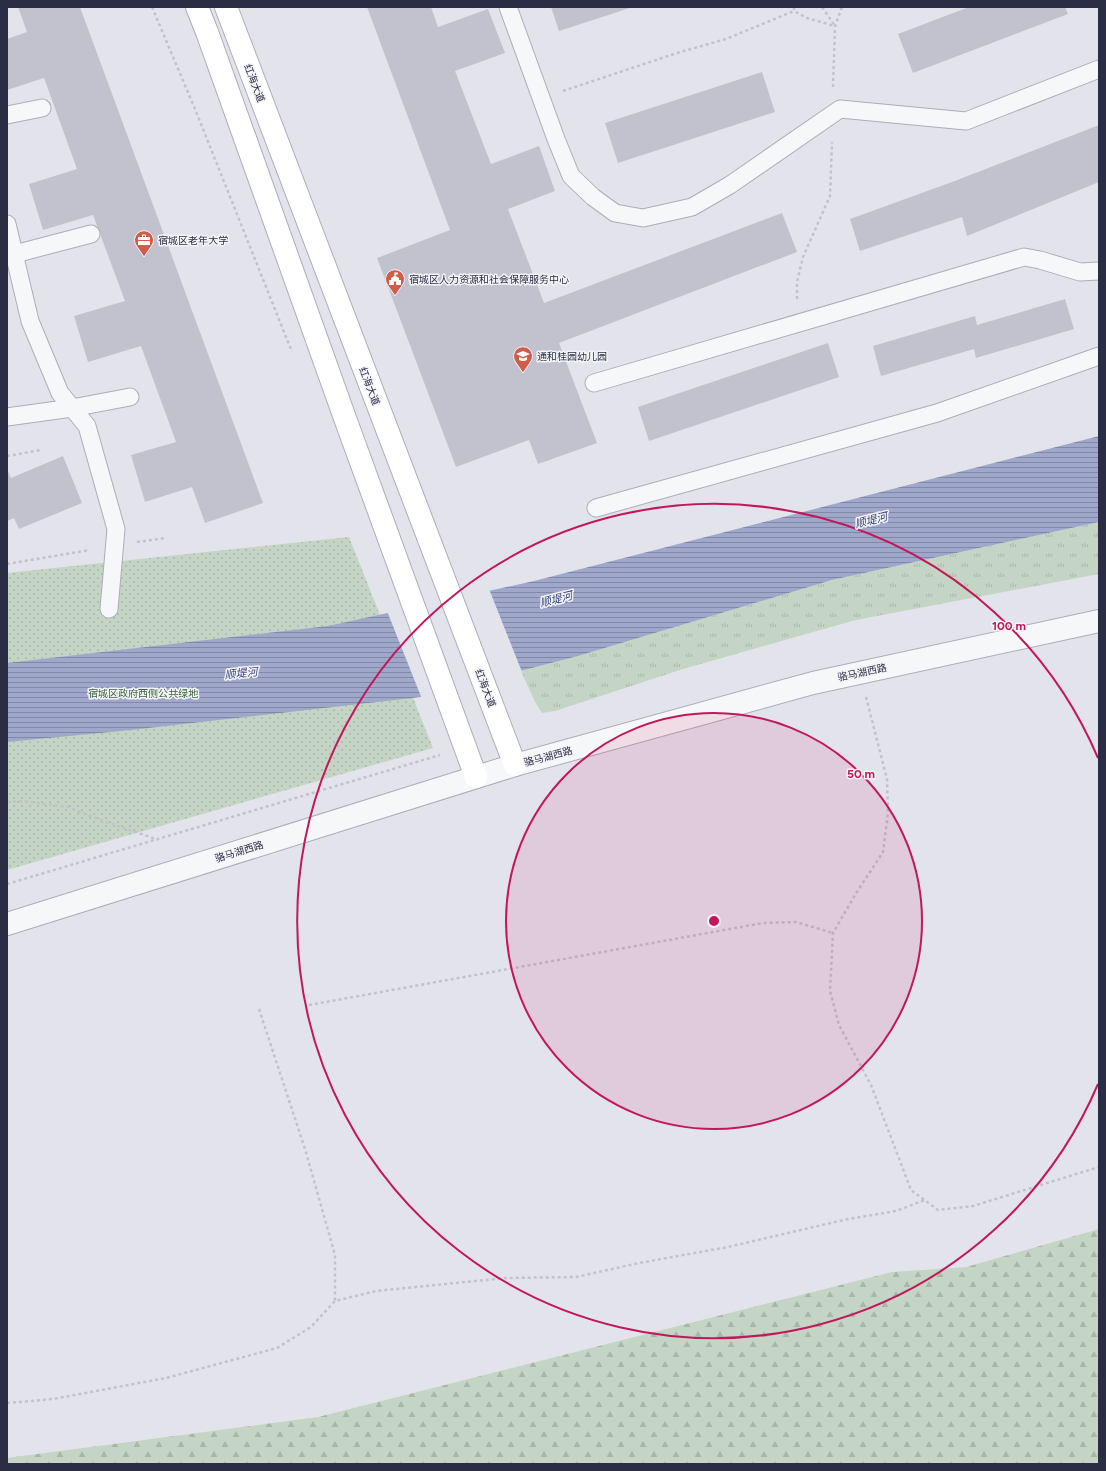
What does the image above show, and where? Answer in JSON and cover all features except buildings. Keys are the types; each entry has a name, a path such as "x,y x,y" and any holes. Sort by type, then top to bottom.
{"main road":[{"path":"197,7 476,777"},
{"name":"红海大道","path":"226,7 514,765"}],"street":[{"name":"骆马湖西路","path":"7,924 514,765 813,682 1099,621"}],"lane":[{"path":"508,7 541,99 571,176 593,197 615,213 643,218 692,206 730,185 840,109 966,121 1099,69"},
{"path":"7,115 42,108"},
{"path":"7,224 11,256 30,321 60,393 87,426 116,529 110,609"},
{"path":"11,256 91,234"},
{"path":"594,383 1024,257 1040,260 1080,272 1099,270"},
{"path":"596,508 937,413 1099,356"},
{"path":"7,417 72,408 130,397"}],"path":[{"path":"152,7 195,109 293,354"},
{"path":"822,7 834,26"},
{"path":"795,324 798,282 803,257 830,196 834,26 842,7"},
{"path":"541,99 594,80 726,39 794,9 807,18 834,26"},
{"path":"7,456 41,450"},
{"path":"7,564 166,538"},
{"path":"860,673 887,779 888,813 883,852 855,895 833,933 830,991 839,1025 871,1085 911,1190 938,1210 972,1206 1099,1167"},
{"path":"7,884 466,747"},
{"path":"7,802 23,800 68,807 157,840"},
{"path":"309,1005 763,923 796,922 833,933"},
{"path":"259,1009 305,1149 335,1255 335,1301"},
{"path":"7,1403 53,1399 166,1378 277,1348 311,1327 335,1301 376,1291 505,1278 576,1277 896,1210 925,1200"}],"green space":[{"path":"1099,522 1099,574 856,620 683,669 555,711 542,713 535,702 521,671 578,656 832,580"},
{"name":"宿城区政府西侧公共绿地","path":"349,537 433,748 7,870 7,573"},
{"path":"1099,1229 1099,1464 7,1464 7,1458 318,1417 892,1272 966,1267"}],"water":[{"name":"顺堤河","path":"1099,436 1099,522 832,580 578,656 421,697 131,730 7,742 7,663 328,626 534,581"}],"pier":[{"path":"489,589 522,672 422,699 387,611"}],"place":[{"name":"宿城区老年大学","path":"144,257"},
{"name":"宿城区人力资源和社会保障服务中心","path":"395,296"},
{"name":"通和桂园幼儿园","path":"523,373"}]}
